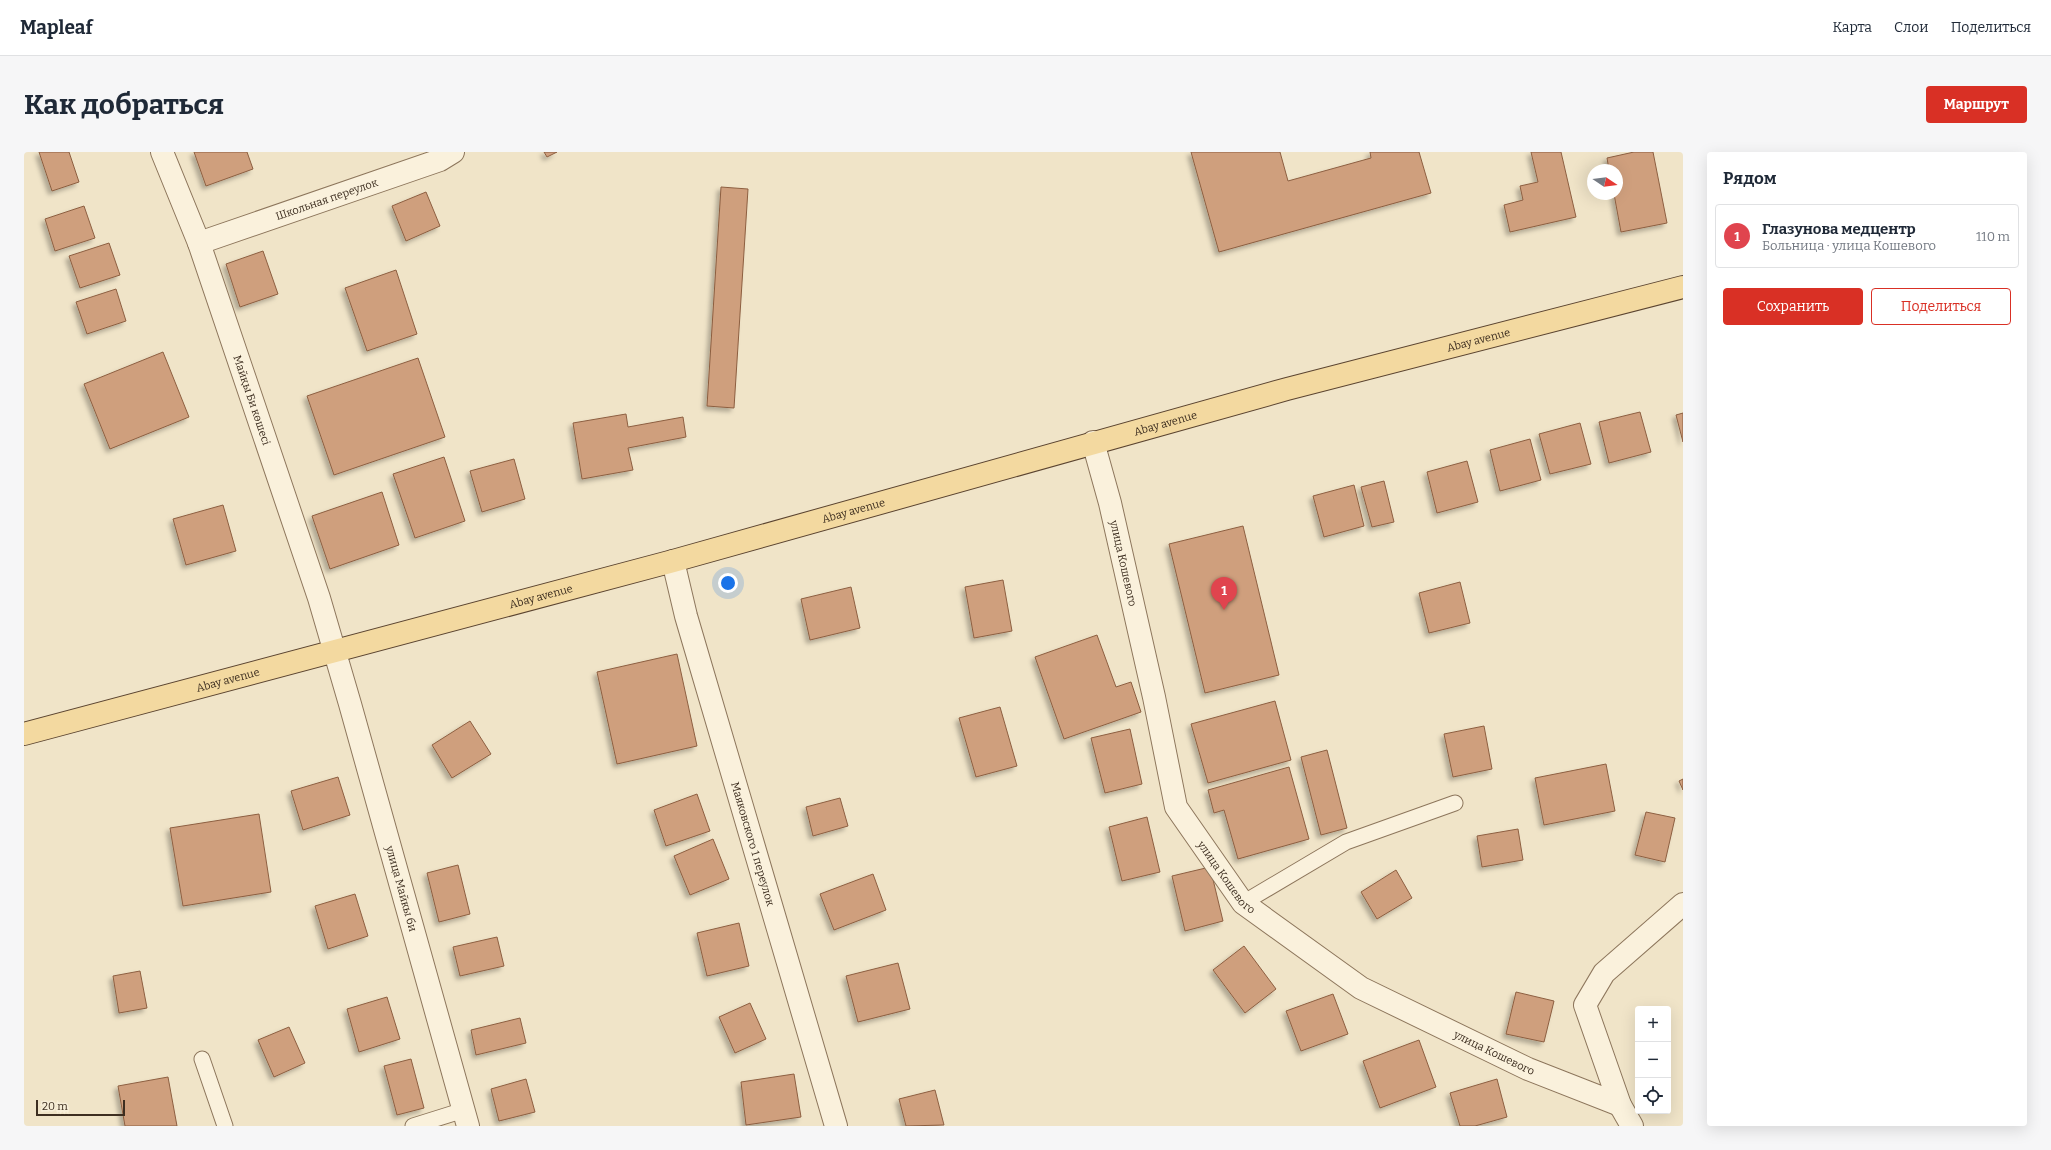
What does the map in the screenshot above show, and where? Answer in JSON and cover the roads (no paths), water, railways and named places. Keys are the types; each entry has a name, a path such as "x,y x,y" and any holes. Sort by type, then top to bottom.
{"main road":[{"name":"Abay avenue","path":"24,734 673,561 1286,389 1683,287"}],"street":[{"name":"Майқы Би көшесі","path":"162,152 199,243 319,598 334,651"},
{"name":"Школьная переулок","path":"199,243 440,160 453,152"},
{"name":"улица Кошевого","path":"1093,442 1111,510 1154,697 1176,807 1243,903 1360,988 1528,1069 1620,1105"},
{"name":"Маяковского 1 переулок","path":"673,561 686,616 836,1126"},
{"name":"улица Майкы би","path":"334,651 466,1118"},
{"path":"1632,1126 1620,1105 1584,1005 1604,973 1683,904"}],"lane":[{"path":"1243,903 1346,842 1455,803"},
{"path":"202,1059 225,1126"},
{"path":"413,1126 466,1118"}],"place":[{"name":"Глазунова медцентр","path":"1224,610"}]}
